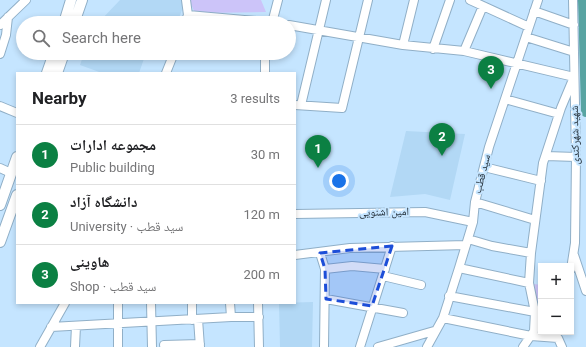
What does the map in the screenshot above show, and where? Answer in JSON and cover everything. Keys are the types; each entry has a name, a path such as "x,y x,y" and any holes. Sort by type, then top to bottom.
{"main road":[{"path":"66,16 71,0"},
{"path":"76,16 82,0"},
{"path":"47,72 52,60"},
{"path":"57,72 62,60"},
{"path":"0,205 14,174 16,163"},
{"path":"0,242 16,198"}],"street":[{"path":"0,25 26,0"},
{"path":"186,0 187,16"},
{"path":"275,16 278,0"},
{"path":"326,0 298,105 342,108 368,0"},
{"path":"403,45 414,0"},
{"path":"433,49 450,0"},
{"path":"470,0 529,27"},
{"name":"سید قطب","path":"427,347 443,318 459,268 473,222 475,202 489,146 538,0"},
{"name":"شهید شهرکندی","path":"572,263 574,254 576,157 573,0"},
{"path":"464,51 482,6"},
{"path":"534,11 574,25"},
{"path":"0,54 6,35 8,17"},
{"path":"296,26 403,45 464,51 517,65 574,77 559,114 546,156 541,181 531,253 529,283 535,312 534,331 523,347"},
{"path":"526,37 574,52"},
{"path":"166,72 171,60"},
{"path":"265,60 265,72"},
{"path":"505,99 559,114"},
{"path":"0,106 16,113"},
{"path":"546,156 576,157"},
{"path":"484,167 541,181"},
{"path":"0,168 14,174"},
{"path":"475,202 535,220"},
{"name":"امین اشنویی","path":"296,214 425,212 473,222"},
{"path":"296,255 350,248 467,242 531,253"},
{"path":"360,347 392,246"},
{"path":"320,253 325,269 326,298 324,347"},
{"path":"574,254 586,290"},
{"path":"325,269 352,266 384,272 421,285"},
{"path":"459,268 529,283"},
{"path":"449,296 535,312"},
{"path":"326,298 404,313"},
{"path":"40,347 64,304"},
{"path":"118,304 118,347"},
{"path":"151,304 152,347"},
{"path":"164,346 200,345 192,304"},
{"path":"230,304 231,317"},
{"path":"258,304 259,347"},
{"path":"51,327 231,317 259,317"},
{"path":"443,318 531,336 558,335"},
{"path":"75,347 76,326"},
{"path":"378,347 434,332"},
{"path":"557,347 558,335"},
{"path":"558,335 562,347"}],"highlighted area":[{"path":"392,246 372,306 326,299 325,269 320,253"}],"shaded area":[{"path":"120,0 186,0 180,16 105,16"},
{"path":"189,0 261,0 266,12 195,13"},
{"path":"82,60 144,60 139,72 99,72 80,65"},
{"path":"406,131 465,134 450,200 425,194 390,197"},
{"path":"534,284 538,285 538,316"},
{"path":"296,302 313,302 312,347 280,347 279,304 296,304"}],"waterway":[{"path":"583,0 586,112"}],"place":[{"name":"هاوینی","path":"491,89"},
{"name":"دانشگاه آزاد","path":"442,156"},
{"name":"مجموعه ادارات","path":"318,168"}]}
